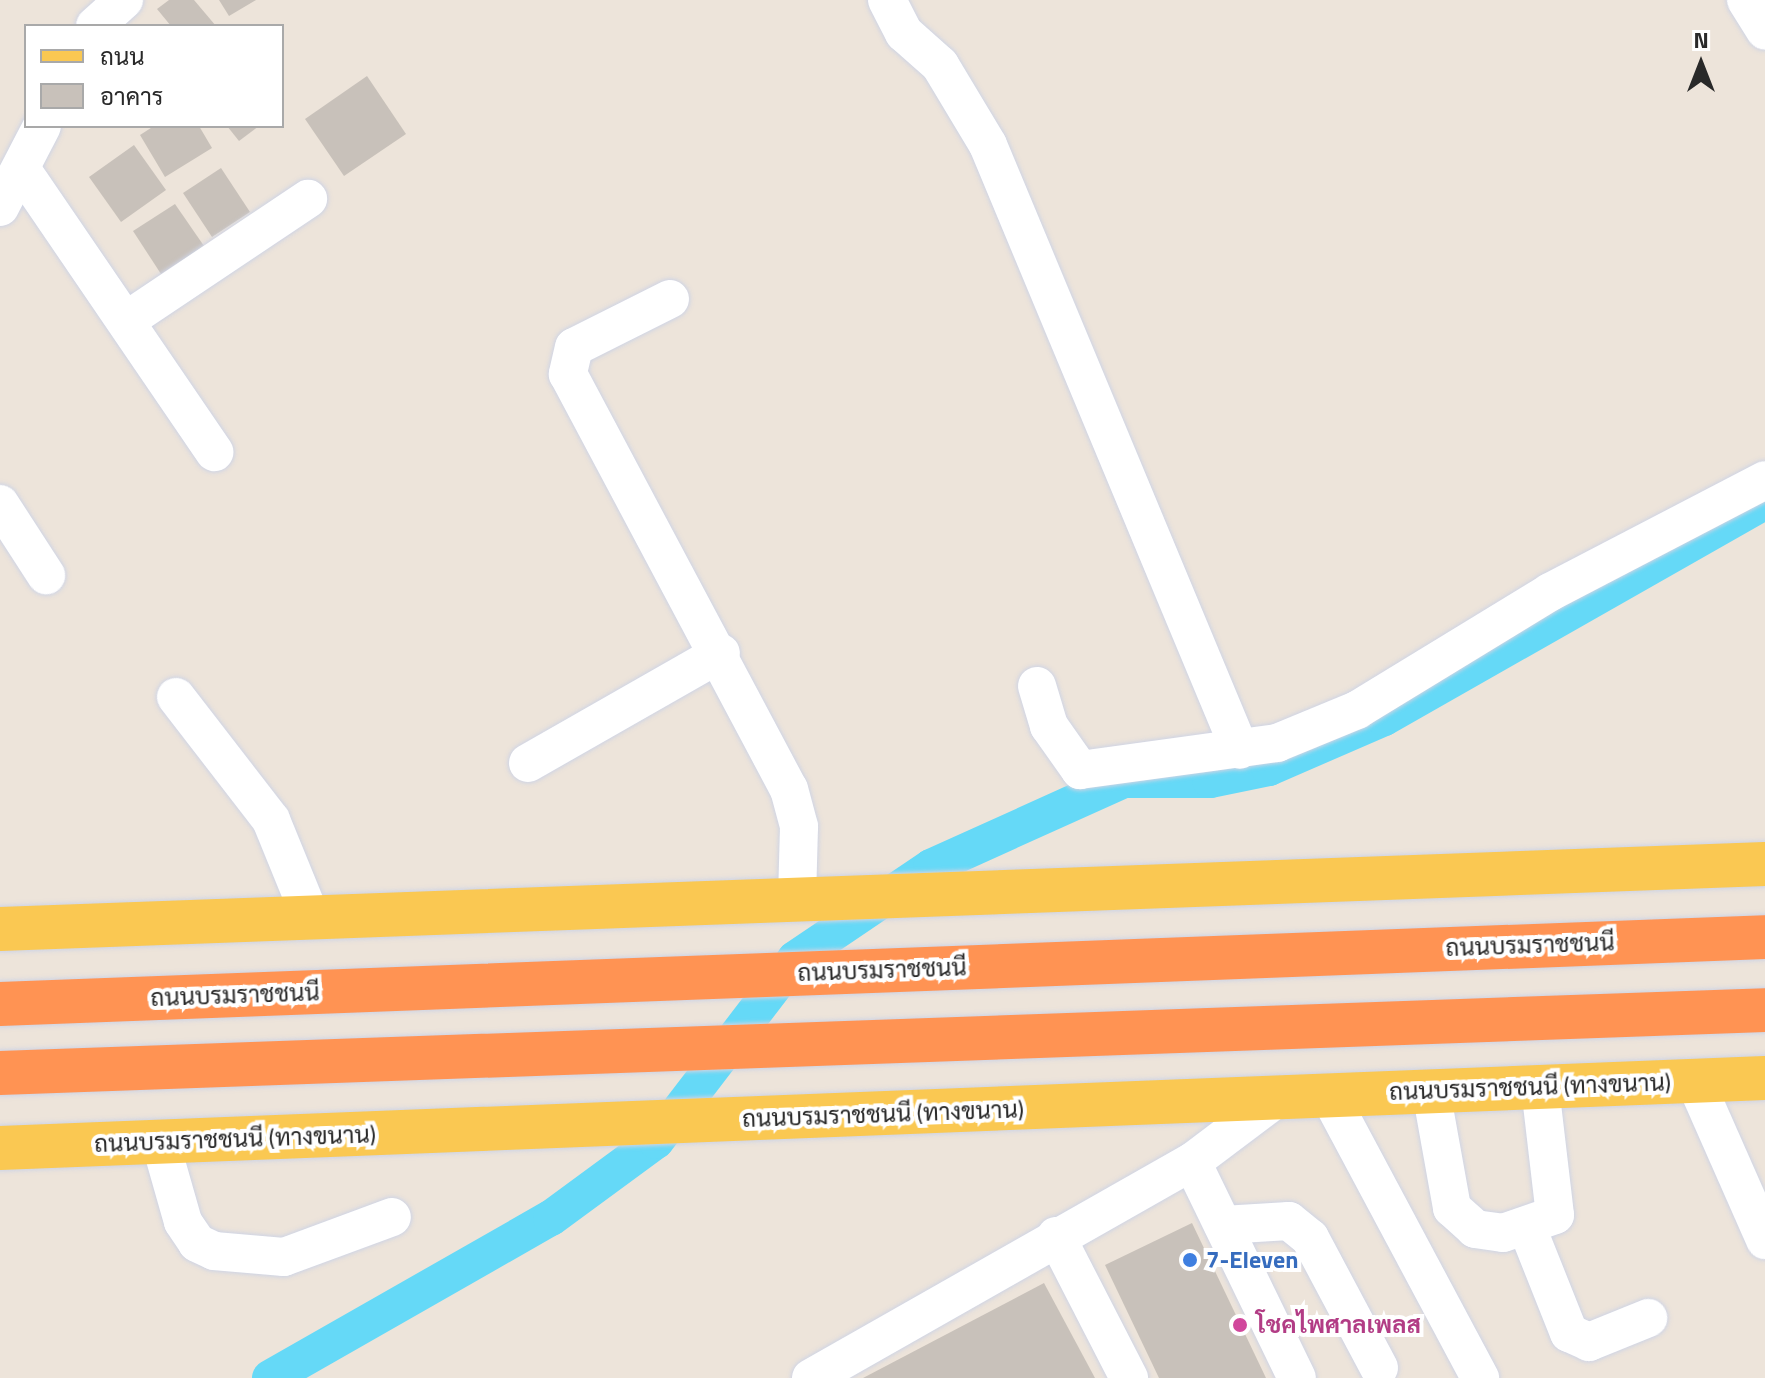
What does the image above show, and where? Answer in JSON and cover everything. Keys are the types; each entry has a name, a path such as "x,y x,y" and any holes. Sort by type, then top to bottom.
{"highway":[{"name":"ถนนบรมราชชนนี","path":"0,1004 1765,937"},
{"path":"0,1073 1765,1010"}],"main road":[{"path":"0,929 1765,864"},
{"name":"ถนนบรมราชชนนี (ทางขนาน)","path":"0,1148 1765,1078"}],"street":[{"path":"97,24 124,0"},
{"path":"887,0 904,33 940,65 988,145 1240,750"},
{"path":"1746,0 1765,31"},
{"path":"0,207 24,173 41,128"},
{"path":"24,173 214,452"},
{"path":"127,320 308,199"},
{"path":"670,299 574,347 568,374 721,653 789,789 800,850 804,899"},
{"path":"1037,686 1049,726 1080,770 1240,750 1357,710 1550,592 1765,480"},
{"path":"0,504 46,575"},
{"path":"528,763 721,653"},
{"path":"176,697 271,820 311,918"},
{"path":"1695,1081 1765,1240"},
{"path":"1431,1091 1452,1208 1475,1229 1528,1230 1548,1224 1557,1203 1540,1088"},
{"path":"1329,1095 1480,1378"},
{"path":"811,1378 1056,1236 1192,1162 1277,1098"},
{"path":"160,1141 183,1222 197,1243 214,1251 284,1257 392,1217"},
{"path":"1192,1162 1297,1378"},
{"path":"1223,1225 1289,1221 1310,1238 1379,1368"},
{"path":"1528,1230 1569,1333 1589,1342 1648,1318"},
{"path":"1056,1236 1129,1378"}],"building":[{"path":"169,0 194,0 214,24 169,24 157,9"},
{"path":"219,0 256,0 229,16"},
{"path":"367,76 406,134 344,176 305,119"},
{"path":"151,128 200,128 212,148 165,177 140,135"},
{"path":"229,128 256,128 239,141"},
{"path":"134,145 166,190 121,222 89,177"},
{"path":"221,168 250,212 212,237 183,193"},
{"path":"175,204 204,246 161,274 133,231"},
{"path":"1192,1223 1266,1378 1159,1378 1105,1265"},
{"path":"1044,1283 1095,1378 863,1378"}],"waterway":[{"path":"270,1378 551,1218 656,1141 795,959 931,867 1124,780 1210,780 1269,768 1384,718 1765,502"}],"place":[{"name":"7-Eleven","path":"1190,1260"},
{"name":"โชคไพศาลเพลส","path":"1240,1325"}]}
